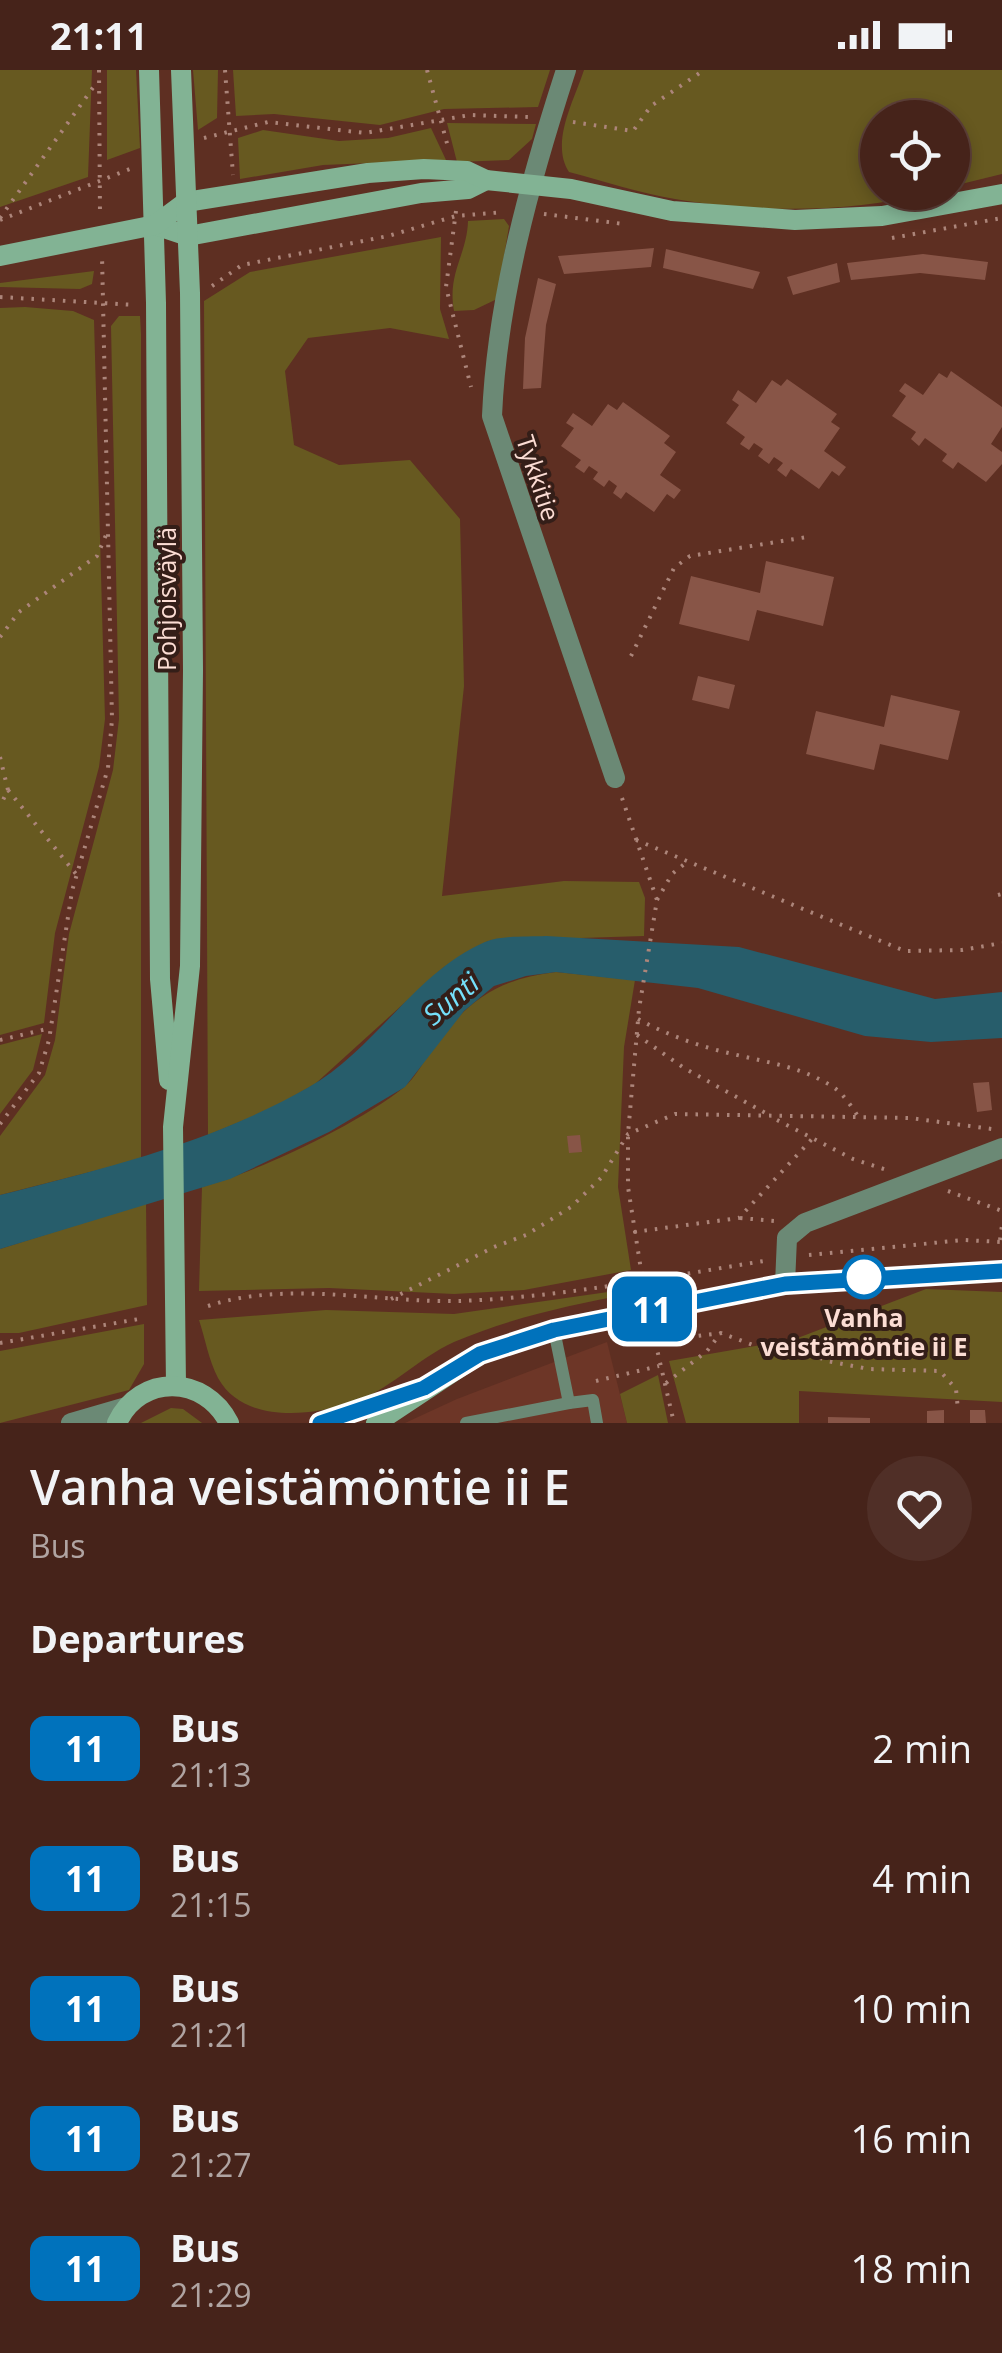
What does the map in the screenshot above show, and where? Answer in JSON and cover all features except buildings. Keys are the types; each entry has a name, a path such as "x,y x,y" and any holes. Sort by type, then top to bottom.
{"main road":[{"name":"Pohjoisväylä","path":"148,70 155,225 160,979 173,1126"},
{"name":"Pohjoisväylä","path":"176,1385 173,1126 190,966 193,670 188,236 181,70"},
{"path":"0,256 155,225 186,202 368,173 467,171 486,180 531,184 672,212 796,220 882,216 1002,194"},
{"path":"155,225 188,236 365,202 468,188 486,180"},
{"path":"376,1423 480,1354 554,1330 785,1284 1002,1271"},
{"path":"121,1415 148,1390 176,1385 202,1392 229,1423"},
{"path":"320,1423 424,1388"}],"street":[{"name":"Tykkitie","path":"566,70 531,184 495,357 492,416 616,778"},
{"path":"785,1284 788,1238 805,1223 1002,1148"},
{"path":"71,1423 121,1415"}],"lane":[{"path":"554,1330 568,1403"},
{"path":"466,1423 593,1400 596,1423"}],"path":[{"path":"0,1124 39,1073 76,874 108,768 112,719 98,184 99,70"},
{"path":"225,70 234,194"},
{"path":"184,144 268,122 365,133 470,115 550,119 633,131 652,106 704,70"},
{"path":"0,219 75,118 99,78"},
{"path":"0,219 98,184 154,158"},
{"path":"0,638 19,612 97,556 107,532"},
{"path":"632,656 674,568 690,556 807,537"},
{"path":"0,757 8,790 76,874"},
{"path":"616,778 657,900 655,933 639,1009 628,1134 634,1232 644,1289"},
{"path":"0,806 8,790"},
{"path":"636,840 852,933 906,951 962,950 1002,943"},
{"path":"657,900 672,874 688,861"},
{"path":"638,1020 677,1036 734,1054 772,1060 809,1075 838,1090 860,1119"},
{"path":"0,1040 50,1028"},
{"path":"637,1035 684,1068 812,1139 1002,1212"},
{"path":"390,1300 494,1246 526,1235 571,1207 601,1178 628,1134 675,1114 910,1118 1002,1130"},
{"path":"634,1232 738,1218 812,1139"},
{"path":"208,1306 260,1296 390,1300 522,1298 784,1258 964,1240 1001,1242 1002,1224"},
{"path":"0,1344 138,1318"},
{"path":"652,1332 674,1423"},
{"path":"654,1342 722,1333 762,1348 802,1350 826,1361 868,1369 940,1372 956,1389 958,1410"},
{"path":"664,1384 707,1351 722,1333"},
{"path":"567,1388 659,1366"}],"shaded area":[{"path":"0,70 92,70 88,177 0,207"},
{"path":"107,70 136,70 140,148 107,160"},
{"path":"193,70 218,70 217,118 198,130"},
{"path":"233,70 550,70 538,107 444,109 380,125 274,114 236,116"},
{"path":"584,70 1002,70 1002,174 970,182 970,100 860,100 860,205 770,209 706,204 648,194 569,172 562,148 570,108"},
{"path":"447,123 536,124 532,139 509,160 457,162"},
{"path":"431,128 446,160 323,165 240,179 238,138 263,130 339,141 388,138"},
{"path":"504,219 509,226 497,299 474,310 454,311 453,286 468,221"},
{"path":"441,237 440,309 449,339 390,328 308,338 285,371 294,445 339,465 410,460 460,519 464,686 442,896 564,881 639,882 645,898 644,936 488,941 444,967 315,1084 271,1109 208,1135 204,301 250,272"},
{"path":"94,271 92,284 80,289 0,287 0,283"},
{"path":"0,308 73,311 94,320 105,719 99,767 55,933 44,1023 0,1035"},
{"path":"119,316 140,316 141,334 141,1159 0,1195 0,1136 45,1075 55,1040 69,934 113,770 119,719 111,326"},
{"path":"556,972 635,980 624,1047 618,1187 631,1270 524,1290 454,1294 329,1288 199,1291 202,1187 279,1158 360,1117 408,1084 448,1029 473,1004 502,986"},
{"path":"42,1034 33,1070 0,1114 0,1045"},
{"path":"146,1203 147,1305 19,1333 0,1333 0,1249"},
{"path":"629,1289 630,1294 540,1313 475,1333 441,1349 363,1399 296,1413 259,1409 229,1393 215,1371 199,1320 326,1310 454,1314"},
{"path":"926,1289 1002,1292 1002,1402 799,1391 799,1423 686,1423 669,1361 795,1339"},
{"path":"144,1324 144,1364 129,1390 0,1423 0,1351"},
{"path":"607,1342 627,1423 405,1423 457,1399"},
{"path":"658,1375 668,1423 627,1423 620,1394"},
{"path":"171,1408 183,1409 202,1423 141,1423"}],"water":[{"name":"Sunti","path":"546,936 739,947 935,999 1002,992 1002,1038 931,1042 865,1036 698,988 556,972 526,976 494,986 464,1011 405,1087 329,1132 230,1179 0,1249 0,1195 159,1152 273,1106 333,1071 416,991 460,955 492,940"}],"bus line":[{"name":"11","path":"320,1423 424,1388 480,1354 554,1330 785,1284 1002,1271"}],"place":[{"name":"Vanha veistämöntie ii E","path":"864,1277"}]}
